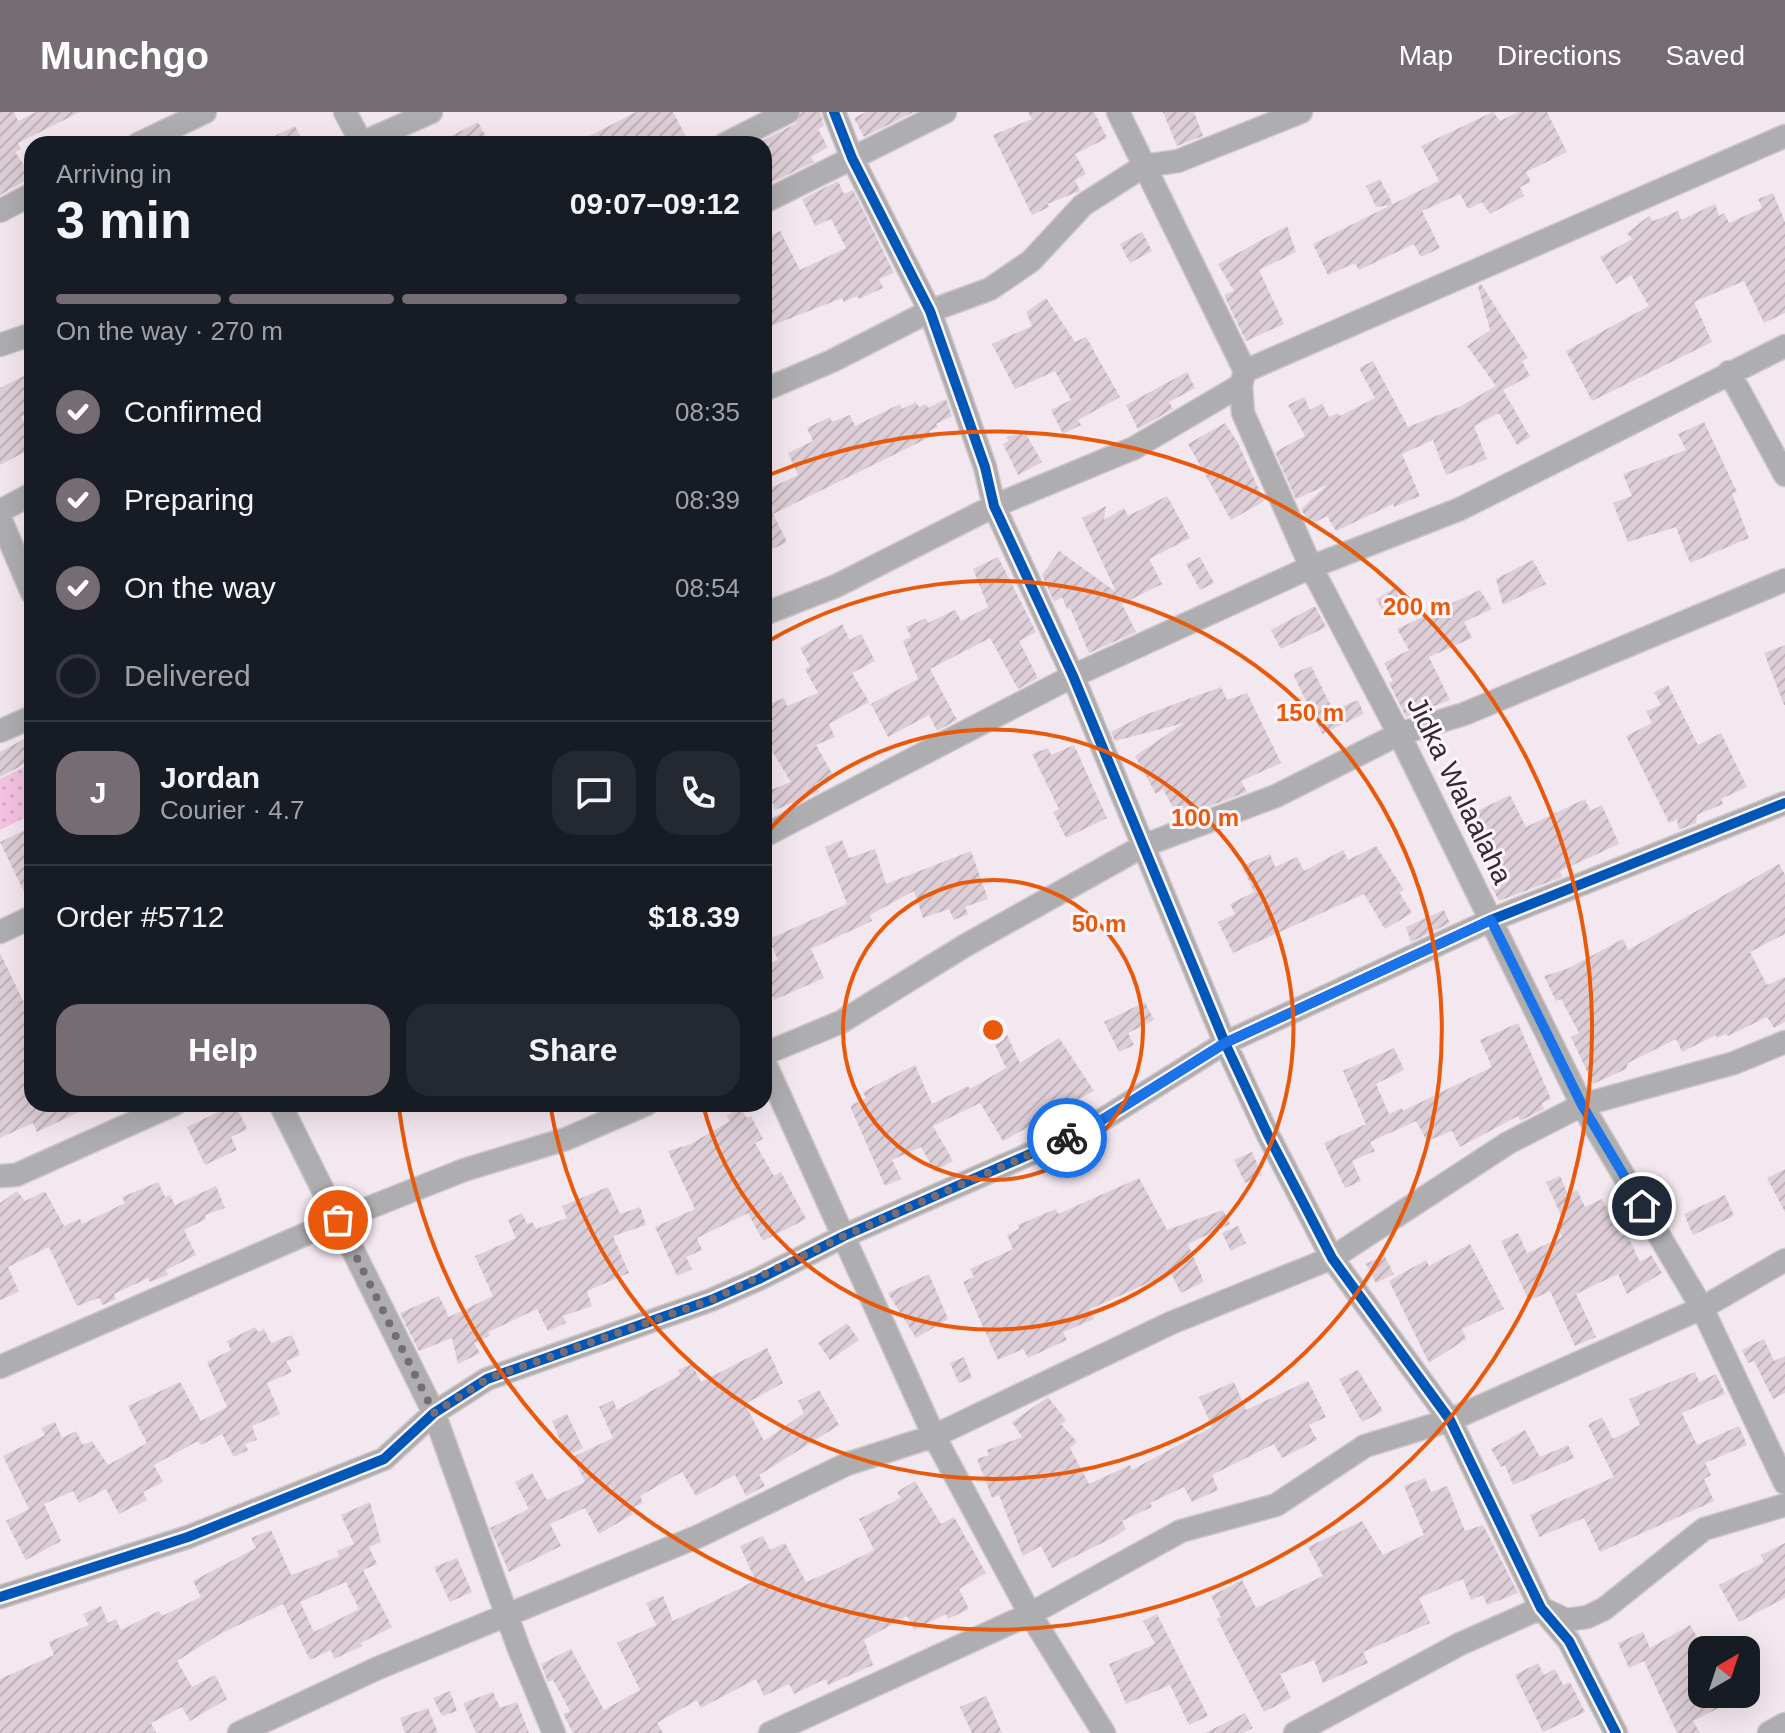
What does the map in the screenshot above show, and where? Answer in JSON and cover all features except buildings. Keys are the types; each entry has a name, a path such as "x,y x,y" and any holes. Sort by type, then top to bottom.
{"street":[{"path":"155,136 205,112"},
{"path":"345,112 357,136"},
{"path":"378,136 431,112"},
{"path":"741,136 788,112"},
{"path":"834,112 852,158 930,311 981,455 994,506 1073,676 1225,1043 1332,1258 1450,1420 1541,1608 1569,1641 1616,1733"},
{"path":"772,198 945,112"},
{"name":"Jidka Walaalaha","path":"1118,112 1243,378 1243,413 1311,567 1399,734 1582,1105 1702,1308 1785,1483"},
{"path":"772,387 832,361 930,311 990,289 1042,251 1083,205 1144,166 1178,161 1301,112"},
{"path":"772,611 836,586 994,506 1134,448 1243,378 1785,136"},
{"path":"0,211 24,198"},
{"path":"0,345 24,337"},
{"path":"772,832 1073,676 1311,567 1460,509 1785,346"},
{"path":"1729,372 1785,475"},
{"path":"0,511 24,498"},
{"path":"0,518 24,561"},
{"path":"772,1051 841,1022 966,945 1145,845 1276,796 1399,734 1464,714 1785,580"},
{"path":"0,731 24,720"},
{"path":"0,1597 188,1537 384,1459 434,1413 487,1379 711,1300 844,1236 1089,1128 1225,1043 1491,920 1785,803"},
{"path":"0,932 24,921"},
{"path":"239,1733 378,1668 699,1536 847,1464 934,1436 1171,1323 1332,1258 1508,1143 1582,1105 1712,1069 1785,1042"},
{"path":"772,1078 934,1436 1030,1614 1104,1733"},
{"path":"0,1176 16,1175 157,1112"},
{"path":"284,1112 434,1413 507,1615 554,1733"},
{"path":"0,1367 338,1220 464,1170 566,1139 628,1112"},
{"path":"770,1733 1030,1614 1181,1531 1276,1505 1365,1446 1450,1420 1702,1308 1785,1260"},
{"path":"1295,1733 1460,1644 1541,1608 1566,1620 1596,1613 1646,1578 1704,1529 1785,1505"},
{"path":"1769,1733 1785,1724"}],"shaded area":[{"path":"24,767 24,818 0,830 0,779"}],"cycle path":[{"path":"834,112 852,158 930,311 985,467 994,506 1073,676 1225,1043 1268,1135 1332,1258 1450,1420 1541,1608 1569,1641 1616,1733"},
{"path":"0,1597 188,1537 384,1459 434,1413 487,1379 711,1300 759,1279 844,1236 1089,1128 1225,1043 1491,920 1785,803"}],"way so far":[{"path":"338,1220 434,1413 487,1379 637,1323 711,1300 844,1236 1067,1138"}],"route":[{"path":"1067,1138 1089,1128 1225,1043 1491,920 1582,1105 1642,1206"}]}
